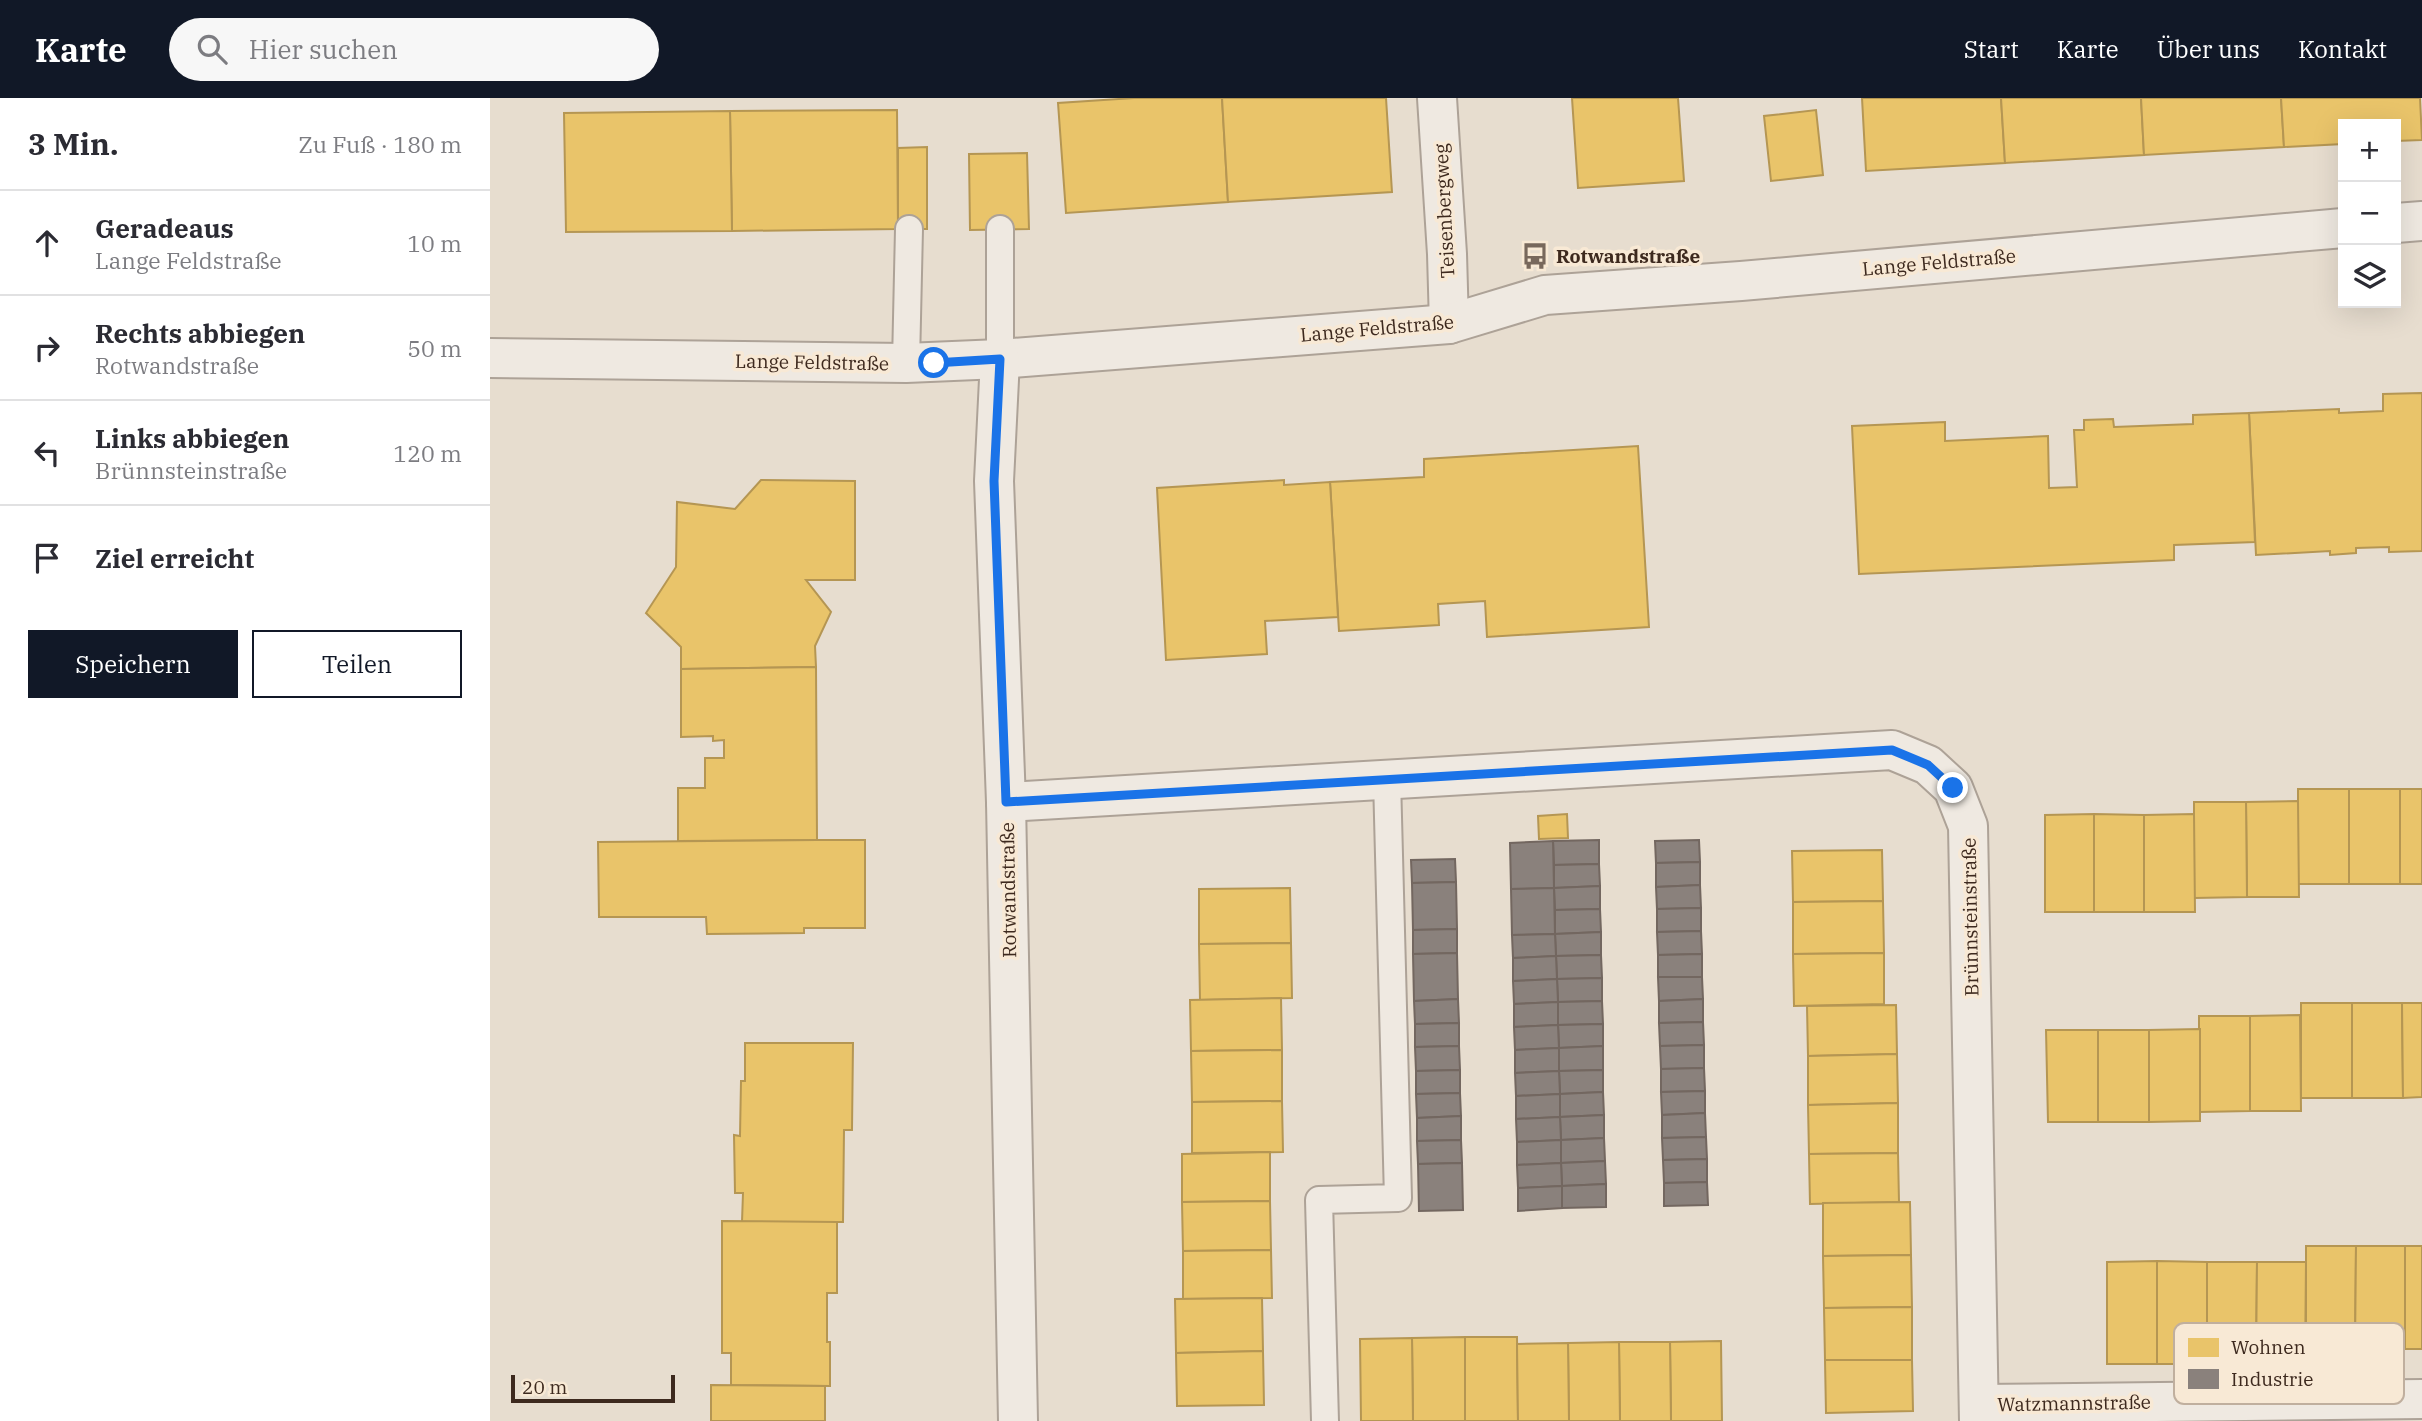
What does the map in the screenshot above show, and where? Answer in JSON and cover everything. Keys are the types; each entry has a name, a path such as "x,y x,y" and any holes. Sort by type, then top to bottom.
{"street":[{"name":"Teisenbergweg","path":"1437,98 1449,324"},
{"path":"2401,223 2422,221"},
{"name":"Lange Feldstraße","path":"490,358 906,363 1000,359 1449,324 1545,295 1741,281 2338,228"},
{"name":"Rotwandstraße","path":"1000,359 994,481 1006,802 1018,1421"},
{"name":"Brünnsteinstraße","path":"1006,802 1892,750 1928,765 1953,788 1968,825 1979,1413"},
{"name":"Watzmannstraße","path":"2404,1400 2422,1399"},
{"name":"Watzmannstraße","path":"1979,1413 2264,1404"}],"lane":[{"path":"906,363 909,229"},
{"path":"1000,229 1000,359"},
{"path":"1325,1421 1320,1200 1398,1198 1387,779"}],"building: Wohnen":[{"path":"1134,98 1222,98 1228,202 1066,213 1058,103"},
{"path":"1222,98 1386,98 1392,192 1228,202"},
{"path":"1572,98 1678,98 1684,181 1578,188"},
{"path":"1862,98 2001,98 2005,163 1866,171"},
{"path":"2001,98 2141,98 2144,155 2005,163"},
{"path":"2141,98 2281,98 2284,147 2144,155"},
{"path":"2281,98 2420,98 2422,140 2401,141 2401,119 2338,119 2338,144 2284,147"},
{"path":"897,110 898,229 732,231 730,111"},
{"path":"1816,110 1823,175 1771,181 1764,116"},
{"path":"730,111 732,231 566,232 564,113"},
{"path":"927,147 927,229 898,229 898,148"},
{"path":"1027,153 1029,229 970,230 969,154"},
{"path":"2422,393 2422,551 2389,552 2389,547 2356,548 2356,553 2330,555 2330,551 2256,555 2249,413 2339,409 2339,413 2383,411 2383,394"},
{"path":"2249,413 2255,542 2174,545 2174,560 1859,574 1852,426 1945,422 1945,441 2048,436 2049,488 2077,487 2074,430 2084,430 2084,420 2113,419 2114,427 2193,424 2193,415"},
{"path":"1638,446 1649,627 1487,637 1485,601 1438,604 1439,625 1339,631 1330,482 1424,477 1424,459"},
{"path":"761,480 855,481 855,580 806,580 831,612 815,646 816,667 681,669 681,647 646,613 676,567 677,502 735,509"},
{"path":"1284,480 1284,485 1330,482 1338,617 1265,621 1267,654 1166,660 1157,488"},
{"path":"816,667 817,840 678,841 678,788 705,788 705,758 724,758 724,740 713,741 713,736 681,737 681,669"},
{"path":"2298,789 2349,789 2349,884 2298,884"},
{"path":"2349,789 2400,789 2400,884 2349,884"},
{"path":"2400,789 2422,789 2422,884 2400,884"},
{"path":"2298,801 2299,897 2247,897 2246,802"},
{"path":"2194,802 2246,802 2247,897 2194,898"},
{"path":"1567,814 1568,838 1539,839 1538,816"},
{"path":"2094,814 2094,912 2045,912 2045,815"},
{"path":"2094,814 2144,815 2144,912 2094,912"},
{"path":"2194,814 2195,912 2144,912 2144,815"},
{"path":"865,840 865,928 804,928 804,933 707,934 706,917 599,917 598,842"},
{"path":"1882,850 1883,901 1793,902 1792,851"},
{"path":"1290,888 1291,943 1199,944 1199,889"},
{"path":"1883,901 1884,953 1793,954 1793,902"},
{"path":"1291,943 1292,998 1200,1000 1199,944"},
{"path":"1884,953 1884,1004 1794,1006 1793,954"},
{"path":"1281,998 1282,1050 1191,1051 1190,1000"},
{"path":"2301,1003 2352,1003 2352,1098 2301,1098"},
{"path":"2352,1003 2402,1003 2403,1098 2352,1098"},
{"path":"2402,1003 2422,1003 2422,1097 2403,1098"},
{"path":"1896,1005 1897,1054 1808,1056 1807,1006"},
{"path":"2300,1015 2301,1111 2250,1111 2250,1016"},
{"path":"2199,1016 2250,1016 2250,1111 2199,1112"},
{"path":"2200,1029 2200,1121 2149,1122 2149,1030"},
{"path":"2046,1030 2098,1030 2098,1122 2048,1122"},
{"path":"2098,1030 2149,1030 2149,1122 2098,1122"},
{"path":"745,1043 853,1043 852,1130 844,1130 843,1222 742,1222 743,1193 735,1193 734,1135 740,1136"},
{"path":"1282,1050 1282,1101 1192,1102 1191,1051"},
{"path":"1897,1054 1898,1103 1808,1105 1808,1056"},
{"path":"1282,1101 1283,1152 1192,1153 1192,1102"},
{"path":"1898,1103 1898,1153 1809,1154 1808,1105"},
{"path":"1270,1152 1270,1201 1182,1202 1182,1154"},
{"path":"1898,1153 1899,1202 1810,1204 1809,1154"},
{"path":"1270,1201 1271,1250 1183,1251 1182,1202"},
{"path":"1910,1202 1911,1255 1823,1256 1823,1203"},
{"path":"722,1221 837,1222 837,1293 827,1293 830,1386 731,1385 731,1353 722,1353"},
{"path":"2306,1246 2356,1246 2355,1323 2306,1323"},
{"path":"2356,1246 2405,1246 2405,1349 2404,1323 2355,1323"},
{"path":"2405,1246 2422,1246 2422,1349 2405,1349"},
{"path":"1271,1250 1272,1298 1183,1299 1183,1251"},
{"path":"1911,1255 1912,1307 1824,1308 1823,1256"},
{"path":"2157,1261 2207,1262 2207,1323 2174,1323 2174,1364 2157,1364"},
{"path":"2157,1261 2157,1364 2107,1364 2107,1262"},
{"path":"2207,1262 2257,1262 2256,1323 2207,1323"},
{"path":"2257,1262 2306,1262 2305,1323 2256,1323"},
{"path":"1262,1298 1263,1351 1176,1353 1175,1299"},
{"path":"1912,1307 1912,1360 1825,1360 1824,1308"},
{"path":"1465,1337 1517,1337 1518,1421 1465,1421"},
{"path":"1465,1337 1465,1421 1413,1421 1412,1338"},
{"path":"1412,1338 1413,1421 1361,1421 1360,1339"},
{"path":"1721,1341 1722,1421 1671,1421 1670,1342"},
{"path":"1619,1342 1670,1342 1671,1421 1620,1421"},
{"path":"1619,1342 1620,1421 1569,1421 1568,1343"},
{"path":"1568,1343 1569,1421 1518,1421 1517,1344"},
{"path":"1263,1351 1264,1405 1177,1406 1176,1353"},
{"path":"1825,1360 1912,1360 1913,1411 1826,1413"},
{"path":"711,1385 825,1386 825,1421 711,1421"}],"building: Industrie":[{"path":"1599,840 1599,864 1554,865 1553,841"},
{"path":"1699,840 1700,862 1656,863 1655,841"},
{"path":"1553,841 1554,888 1511,889 1510,843"},
{"path":"1455,859 1456,882 1412,883 1411,860"},
{"path":"1700,862 1700,885 1656,887 1656,863"},
{"path":"1599,864 1600,886 1554,888 1554,865"},
{"path":"1456,882 1457,929 1413,930 1412,883"},
{"path":"1700,885 1701,908 1657,909 1656,887"},
{"path":"1600,886 1600,909 1555,910 1554,888"},
{"path":"1554,888 1555,934 1512,935 1511,889"},
{"path":"1701,908 1701,931 1657,932 1657,909"},
{"path":"1600,909 1601,932 1555,934 1555,910"},
{"path":"1457,929 1457,953 1413,954 1413,930"},
{"path":"1701,931 1702,954 1658,955 1657,932"},
{"path":"1601,932 1601,955 1556,956 1555,934"},
{"path":"1555,934 1556,956 1513,958 1512,935"},
{"path":"1457,953 1458,999 1414,1001 1413,954"},
{"path":"1702,954 1702,977 1658,977 1658,955"},
{"path":"1601,955 1602,978 1557,979 1556,956"},
{"path":"1556,956 1557,979 1513,981 1513,958"},
{"path":"1658,977 1702,977 1703,999 1659,1001"},
{"path":"1602,978 1602,1001 1558,1002 1557,979"},
{"path":"1557,979 1558,1002 1514,1004 1513,981"},
{"path":"1458,999 1459,1023 1415,1024 1414,1001"},
{"path":"1703,999 1703,1022 1659,1023 1659,1001"},
{"path":"1602,1001 1603,1024 1558,1025 1558,1002"},
{"path":"1558,1002 1558,1025 1514,1027 1514,1004"},
{"path":"1703,1022 1704,1045 1660,1046 1659,1023"},
{"path":"1459,1023 1459,1046 1415,1047 1415,1024"},
{"path":"1603,1024 1603,1046 1559,1048 1558,1025"},
{"path":"1558,1025 1559,1048 1515,1050 1514,1027"},
{"path":"1704,1045 1704,1068 1661,1069 1660,1046"},
{"path":"1459,1046 1460,1070 1416,1071 1415,1047"},
{"path":"1603,1046 1603,1070 1559,1071 1559,1048"},
{"path":"1559,1048 1559,1071 1515,1073 1515,1050"},
{"path":"1704,1068 1705,1091 1661,1092 1661,1069"},
{"path":"1460,1070 1460,1093 1416,1094 1416,1071"},
{"path":"1603,1070 1603,1092 1560,1094 1559,1071"},
{"path":"1559,1071 1560,1094 1516,1096 1515,1073"},
{"path":"1705,1091 1705,1113 1662,1115 1661,1092"},
{"path":"1603,1092 1604,1115 1560,1117 1560,1094"},
{"path":"1460,1093 1461,1116 1417,1118 1416,1094"},
{"path":"1560,1094 1560,1117 1516,1119 1516,1096"},
{"path":"1705,1113 1706,1137 1662,1138 1662,1115"},
{"path":"1604,1115 1604,1138 1561,1140 1560,1117"},
{"path":"1461,1116 1461,1140 1417,1141 1417,1118"},
{"path":"1560,1117 1561,1140 1517,1142 1516,1119"},
{"path":"1706,1137 1707,1159 1663,1160 1662,1138"},
{"path":"1604,1138 1605,1161 1561,1163 1561,1140"},
{"path":"1461,1140 1462,1163 1418,1164 1417,1141"},
{"path":"1561,1140 1561,1163 1517,1165 1517,1142"},
{"path":"1707,1159 1707,1182 1664,1183 1663,1160"},
{"path":"1605,1161 1606,1184 1562,1186 1561,1163"},
{"path":"1462,1163 1463,1210 1419,1211 1418,1164"},
{"path":"1561,1163 1562,1186 1518,1188 1517,1165"},
{"path":"1707,1182 1708,1205 1664,1206 1664,1183"},
{"path":"1606,1184 1606,1207 1562,1208 1562,1186"},
{"path":"1562,1186 1562,1208 1518,1211 1518,1188"}],"place":[{"name":"Rotwandstraße","path":"1535,256"}],"route":[{"path":"934,363 1000,359 994,481 1006,802 1892,750 1928,765 1953,788"}]}
